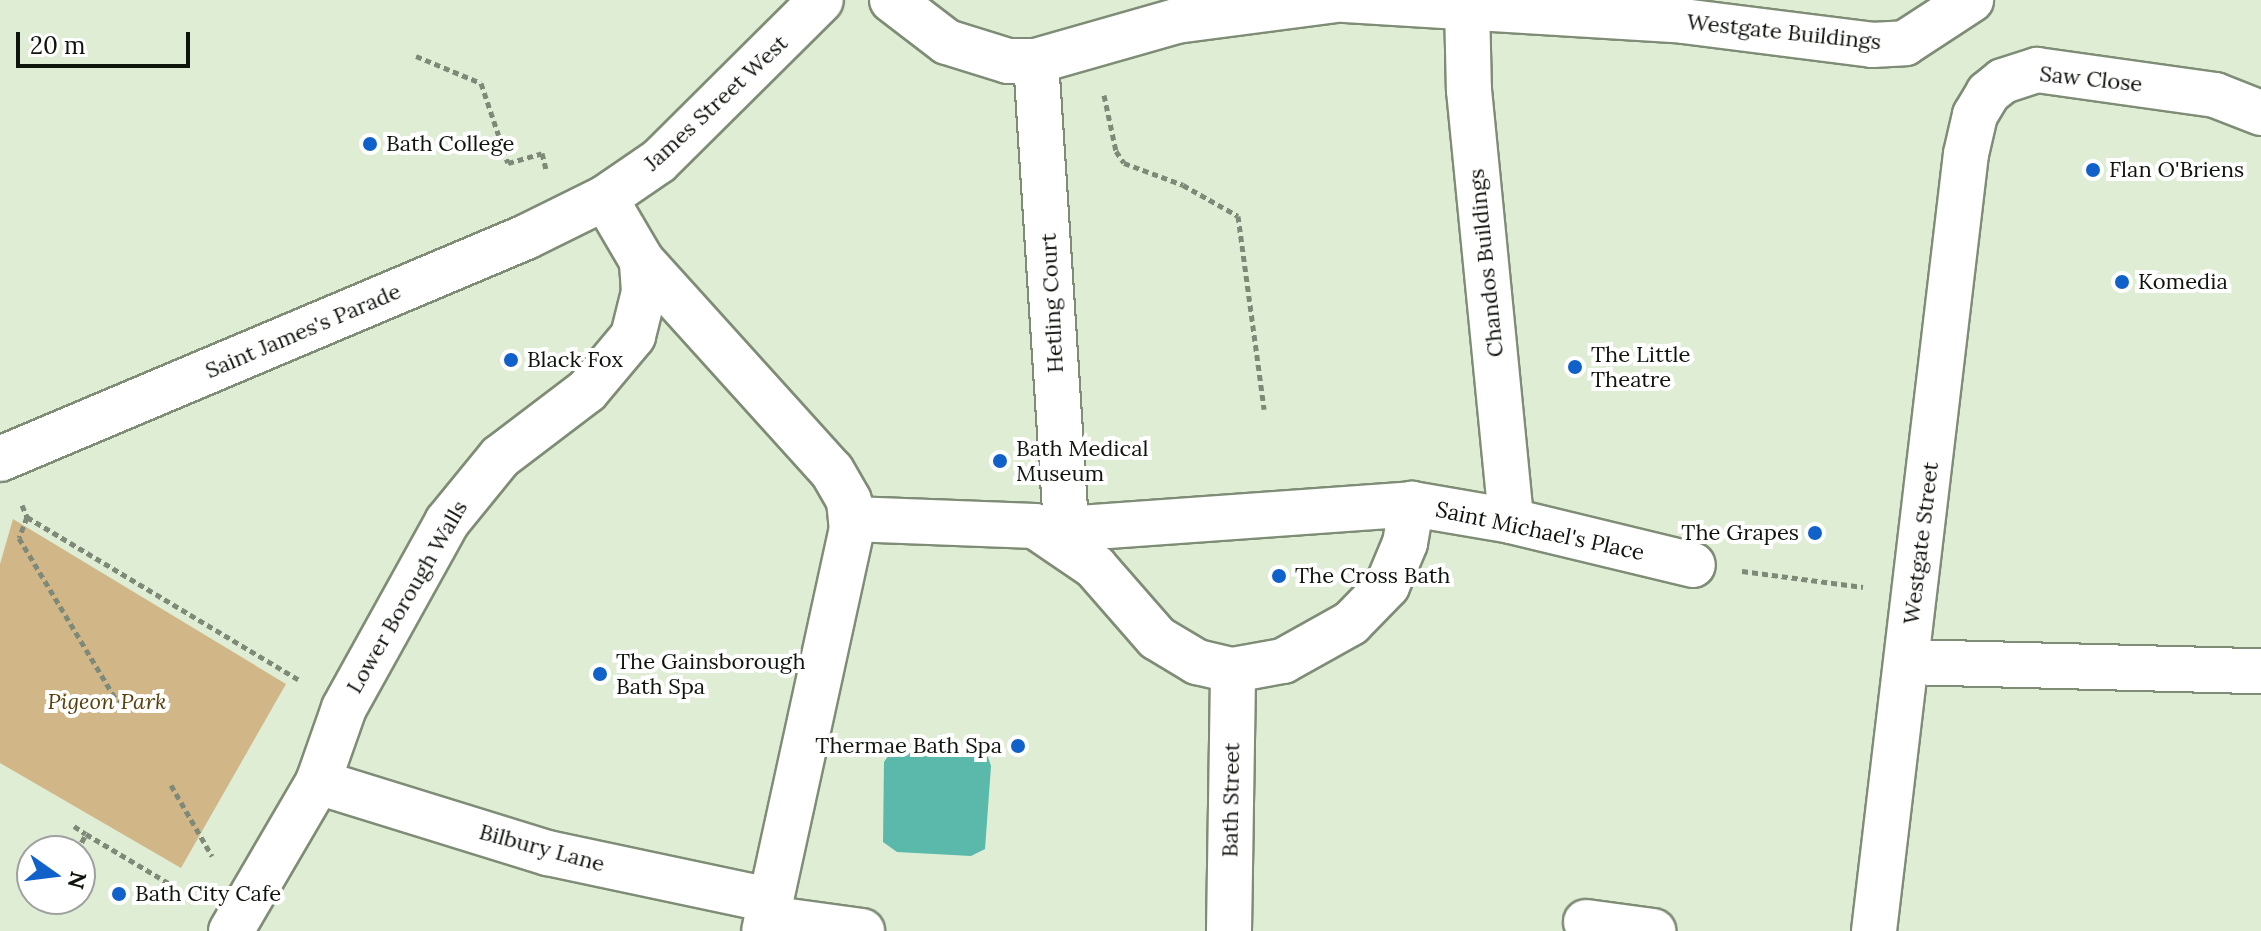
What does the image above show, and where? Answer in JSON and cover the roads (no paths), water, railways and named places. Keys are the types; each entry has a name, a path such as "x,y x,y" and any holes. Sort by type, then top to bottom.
{"street":[{"name":"James Street West","path":"605,198 669,152 821,0"},
{"path":"892,0 960,48 1008,61 1036,61 1176,21 1335,0"},
{"name":"Westgate Buildings","path":"1343,0 1467,5 1683,21 1872,45 1905,43 1971,0"},
{"name":"Chandos Buildings","path":"1467,5 1469,90 1511,521"},
{"name":"Hetling Court","path":"1036,61 1066,537"},
{"name":"Saw Close","path":"1966,154 1975,115 1988,93 2003,81 2037,70 2215,95 2261,113"},
{"name":"Westgate Street","path":"1874,931 1966,154"},
{"path":"605,198 642,261 844,486 851,519 767,916"},
{"name":"Saint James's Parade","path":"10,478 605,198"},
{"name":"Lower Borough Walls","path":"238,919 318,782 344,708 472,486 500,457 587,391 633,336 644,292 642,261"},
{"path":"851,519 1002,520 1035,526 1066,537 1157,638 1197,662 1233,670 1283,661 1351,623 1387,586 1405,543 1412,504"},
{"name":"Saint Michael's Place","path":"1066,537 1412,504 1511,521 1693,565"},
{"path":"1907,662 2261,671"},
{"name":"Bath Street","path":"1229,931 1233,670"},
{"name":"Bilbury Lane","path":"318,782 767,916 862,931"},
{"path":"1586,922 1653,931"}],"water":[{"path":"893,749 987,754 991,766 985,849 971,856 897,852 883,842 884,762"}],"place":[{"name":"Bath College","path":"370,144"},
{"name":"Flan O'Briens","path":"2093,170"},
{"name":"Komedia","path":"2122,282"},
{"name":"Black Fox","path":"511,360"},
{"name":"The Little Theatre","path":"1575,367"},
{"name":"Bath Medical Museum","path":"1000,461"},
{"name":"The Grapes","path":"1815,533"},
{"name":"The Cross Bath","path":"1279,576"},
{"name":"The Gainsborough Bath Spa","path":"600,674"},
{"name":"Thermae Bath Spa","path":"1018,746"},
{"name":"Bath City Cafe","path":"119,894"}],"park label":[{"name":"Pigeon Park","path":"107,702"}]}
